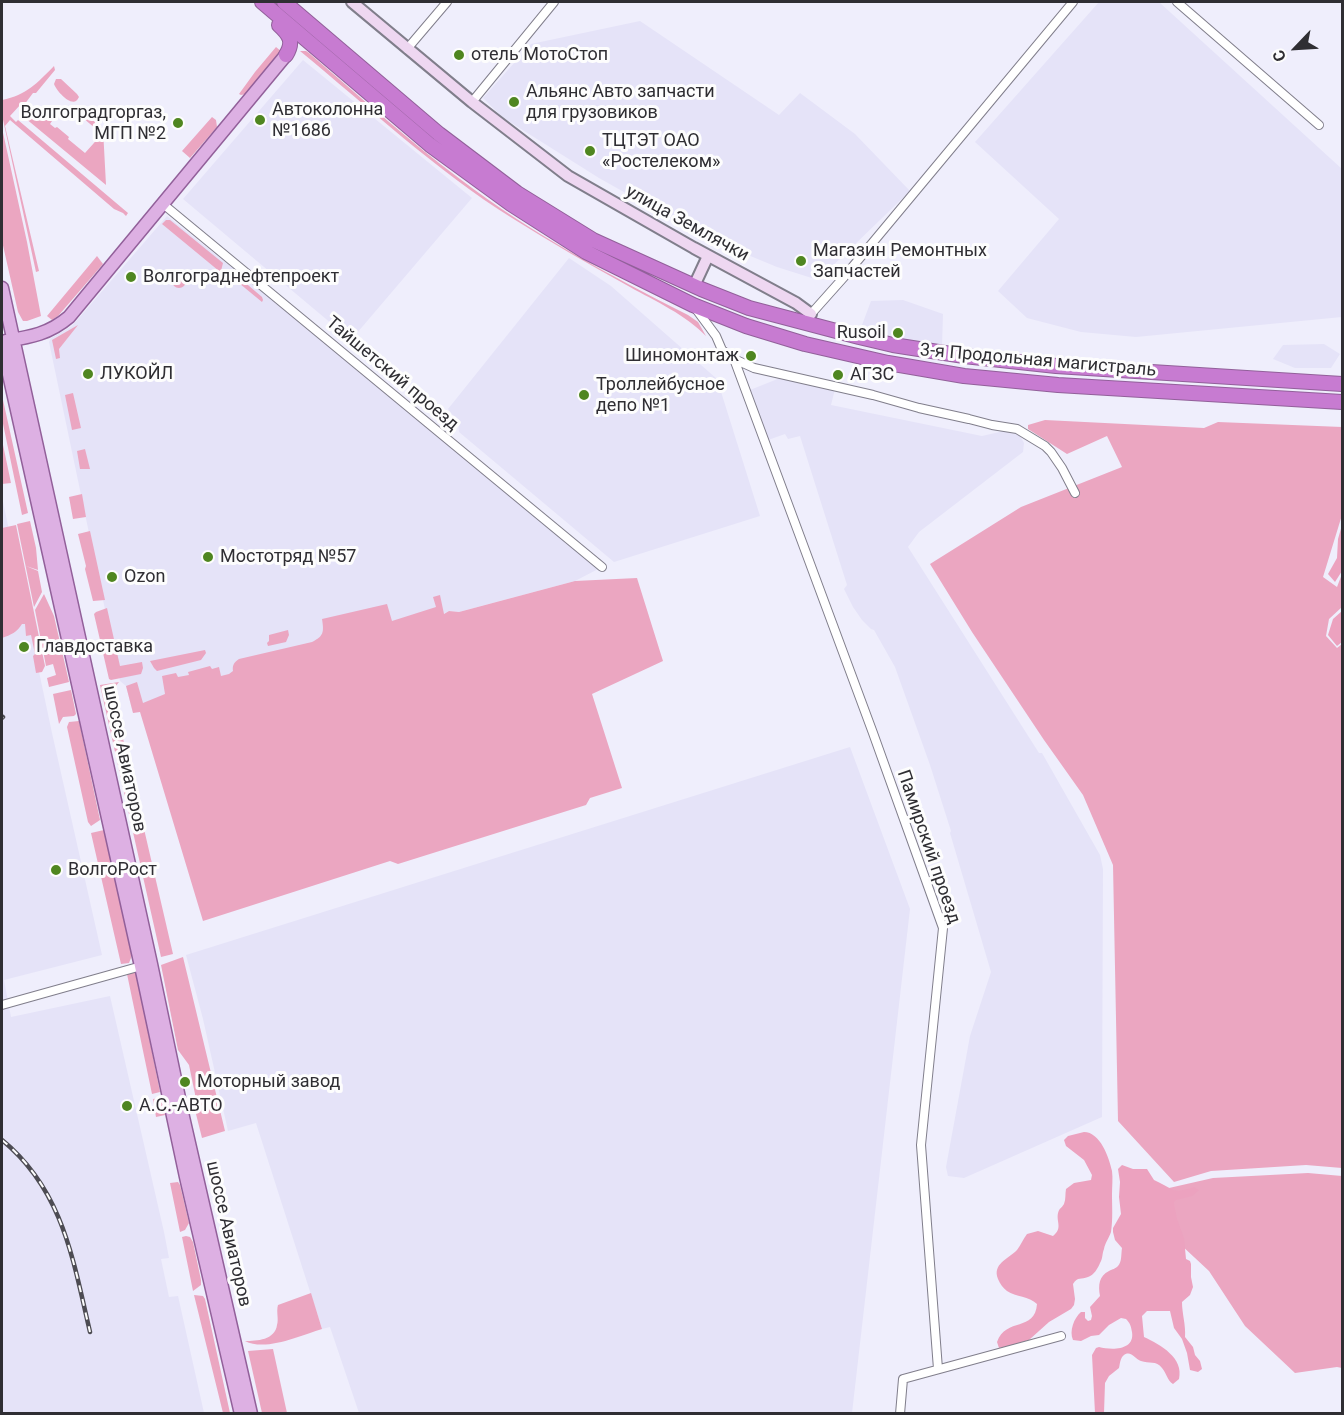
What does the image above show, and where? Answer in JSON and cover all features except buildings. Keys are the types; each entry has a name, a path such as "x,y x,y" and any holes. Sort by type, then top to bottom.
{"highway":[{"path":"257,2 290,37 290,48 286,55"},
{"name":"3-я Продольная магистраль","path":"262,2 430,145 511,204 586,252 693,305 746,326 805,344 888,363 964,376 1058,385 1342,402"},
{"name":"3-я Продольная магистраль","path":"284,2 439,134 517,193 593,240 694,286 749,308 893,345 964,356 1044,365 1342,384"},
{"path":"286,55 302,46 316,50 332,61"},
{"path":"811,314 832,330"}],"main road":[{"path":"5,342 47,332 69,317 286,55"},
{"name":"шоссе Авиаторов","path":"2,288 5,342 146,965 251,1413"},
{"name":"шоссе Авиаторов","path":"146,965 186,1177 241,1413"}],"street":[{"name":"улица Землячки","path":"352,2 472,102 568,176 796,303 811,314"},
{"path":"407,49 447,2"},
{"path":"472,102 554,2"},
{"path":"811,314 1073,2"},
{"path":"1177,2 1318,125"},
{"name":"Тайшетский проезд","path":"163,204 602,567"},
{"path":"694,286 708,256"},
{"path":"693,305 716,336 722,350 734,359 754,368 1017,429 1051,452 1075,493"},
{"name":"Памирский проезд","path":"734,359 943,928 921,1144 938,1369"},
{"path":"2,1005 146,965"},
{"path":"900,1413 903,1379 1061,1336"}],"shaded area":[{"path":"1099,2 1159,2 1342,169 1342,317 1136,337 1081,332 1027,318 998,291 1059,219 975,142"},
{"path":"640,21 779,115 800,93 855,134 910,191 818,280 777,267 702,236 599,178 502,117 483,98 531,44"},
{"path":"276,47 282,52 246,94 239,94 255,72"},
{"path":"300,51 309,53 384,118 487,199 571,252 688,315 698,322 706,336 689,321 670,309 555,245 484,200 403,138"},
{"path":"303,60 472,198 351,340 183,199"},
{"path":"54,66 55,70 36,93 33,93 24,105 21,104 10,116 16,122 18,120 128,213 126,216 114,209 10,120 5,126 39,271 36,272 2,115 2,100 25,92"},
{"path":"56,79 61,79 77,94 79,97 76,101 66,99 60,93 54,84"},
{"path":"34,106 52,121 50,124 57,127 85,153 102,134 83,118 86,114 103,129 106,185 25,118"},
{"path":"212,117 216,120 217,127 190,158 182,151"},
{"path":"2,128 41,316 27,321 23,321 18,312 2,241"},
{"path":"167,216 439,432 602,567 575,581 459,612 449,611 440,616 133,713 126,686 120,681 49,342 51,338 72,326"},
{"path":"170,220 223,263 221,271 162,224"},
{"path":"97,256 103,264 52,320 47,316"},
{"path":"569,258 611,286 717,379 760,516 614,562 459,432 458,422 448,409"},
{"path":"231,273 262,297 262,302 228,274"},
{"path":"176,274 182,274 186,281 182,288 176,288 172,284 172,278"},
{"path":"903,300 943,314 942,346 859,333 871,301"},
{"path":"78,325 59,349 60,358 56,359 52,340"},
{"path":"1324,344 1340,354 1331,368 1295,368 1273,359 1283,345"},
{"path":"785,376 835,389 831,405 982,436 1008,430 1019,434 1024,443 1023,452 919,532 908,547 1039,753 1042,753 1100,855 1103,869 1102,1117 964,1178 948,1176 946,1167 970,1036 991,972 930,765 895,667 874,630 862,620 844,589 847,585 800,436 788,439 785,434 768,440 756,409 750,390"},
{"path":"73,393 81,428 72,430 65,395"},
{"path":"3,400 28,513 22,515 2,419"},
{"path":"1045,420 1204,428 1218,422 1342,427 1342,515 1323,577 1337,587 1342,574 1342,607 1329,619 1326,636 1337,648 1342,644 1342,1168 1306,1165 1211,1171 1174,1182 1118,1121 1113,865 1083,795 972,632 930,564 1021,507 1122,467 1107,436 1067,454 1028,429 1028,425"},
{"path":"2,440 11,483 2,484"},
{"path":"85,449 90,469 80,469 77,451"},
{"path":"82,494 86,517 73,519 69,497"},
{"path":"2,497 102,955 4,980 11,1017 110,996 164,1232 169,1258 161,1259 169,1297 178,1296 204,1413 2,1413"},
{"path":"30,521 38,570 26,566 38,571 42,592 34,607 17,524"},
{"path":"16,525 45,666 42,672 36,673 31,635 26,636 25,624 2,638 2,528"},
{"path":"1342,525 1342,571 1335,582 1328,574 1337,558 1338,539"},
{"path":"90,531 105,600 93,601 85,569 78,534"},
{"path":"637,578 663,661 592,694 622,788 590,798 586,805 398,864 390,861 203,921 140,712 133,713 126,686 137,682 143,703 165,694 162,676 176,673 178,677 189,675 188,672 210,666 212,669 219,667 221,676 229,674 239,659 316,640 322,633 322,619 387,604 392,621 436,607 433,597 440,595 444,614 575,581"},
{"path":"44,594 54,616 69,682 49,687 47,678 56,675 53,664 46,666 35,610"},
{"path":"107,608 120,666 142,662 141,674 109,679 94,614"},
{"path":"1342,611 1342,642 1337,646 1328,635 1333,619"},
{"path":"288,630 289,635 286,642 268,646 269,635"},
{"path":"205,650 206,653 201,660 157,671 150,661"},
{"path":"119,682 112,691 173,954 161,957 100,685"},
{"path":"71,690 76,714 63,717 59,724 53,694"},
{"path":"79,721 100,820 91,826 88,822 67,727 69,722"},
{"path":"850,747 910,909 852,1413 359,1413 330,1327 322,1329 256,1123 228,1131 186,955"},
{"path":"104,830 131,952 129,963 121,964 91,833"},
{"path":"183,957 225,1131 202,1138 195,1110 195,1094 189,1065 178,1050 161,965"},
{"path":"136,972 160,1092 152,1094 127,974"},
{"path":"161,1098 165,1115 156,1117 153,1099"},
{"path":"1084,1132 1095,1136 1099,1141 1109,1159 1112,1171 1112,1227 1101,1261 1092,1275 1078,1279 1073,1284 1075,1299 1071,1309 1049,1322 1029,1340 999,1348 997,1342 1001,1334 1031,1318 1037,1304 1006,1290 998,1279 997,1269 1017,1250 1027,1234 1038,1231 1053,1236 1058,1230 1058,1213 1064,1204 1066,1189 1074,1183 1091,1180 1092,1175 1084,1160 1066,1146 1064,1140 1068,1136"},
{"path":"1122,1165 1133,1169 1147,1169 1154,1180 1173,1190 1194,1187 1199,1190 1192,1196 1176,1200 1174,1204 1184,1238 1186,1259 1191,1264 1193,1287 1190,1295 1182,1302 1185,1337 1193,1347 1202,1369 1198,1372 1190,1370 1187,1353 1182,1339 1174,1328 1170,1311 1147,1311 1142,1316 1144,1337 1164,1348 1175,1359 1180,1371 1179,1379 1173,1384 1157,1364 1141,1361 1131,1354 1126,1354 1119,1368 1109,1376 1105,1383 1104,1413 1095,1413 1092,1355 1099,1347 1116,1349 1126,1346 1132,1338 1131,1328 1126,1319 1121,1318 1099,1335 1081,1341 1073,1340 1072,1329 1074,1321 1081,1312 1085,1312 1085,1318 1088,1321 1091,1320 1090,1307 1100,1296 1101,1278 1117,1267 1120,1262 1122,1248 1115,1240 1113,1228 1121,1214 1118,1169"},
{"path":"1308,1173 1342,1176 1342,1368 1295,1373 1245,1326 1209,1271 1180,1244 1169,1188 1213,1178"},
{"path":"178,1182 189,1223 185,1230 180,1232 170,1183"},
{"path":"182,1237 190,1237 193,1242 201,1280 201,1285 193,1291"},
{"path":"311,1293 322,1329 273,1344 253,1344 245,1341 269,1337 276,1330 278,1305"},
{"path":"194,1295 203,1296 205,1299 230,1413 223,1413"},
{"path":"273,1349 287,1413 262,1413 248,1351"}],"railway":[{"path":"2,1140 23,1160 39,1181 52,1204 71,1253 90,1332"}],"place":[{"name":"отель МотоСтоп","path":"459,55"},
{"name":"Альянс Авто запчасти для грузовиков","path":"514,102"},
{"name":"Автоколонна №1686","path":"260,120"},
{"name":"Волгоградгоргаз, МГП №2","path":"178,123"},
{"name":"ТЦТЭТ ОАО «Ростелеком»","path":"590,151"},
{"name":"Магазин Ремонтных Запчастей","path":"801,261"},
{"name":"Волгограднефтепроект","path":"131,277"},
{"name":"Rusoil","path":"898,333"},
{"name":"Шиномонтаж","path":"751,356"},
{"name":"ЛУКОЙЛ","path":"88,374"},
{"name":"АГЗС","path":"838,375"},
{"name":"Троллейбусное депо №1","path":"584,395"},
{"name":"Мостотряд №57","path":"208,557"},
{"name":"Ozon","path":"112,577"},
{"name":"Главдоставка","path":"24,647"},
{"name":"ВолгоРост","path":"56,870"},
{"name":"Моторный завод","path":"185,1082"},
{"name":"А.С.-АВТО","path":"127,1106"}]}
